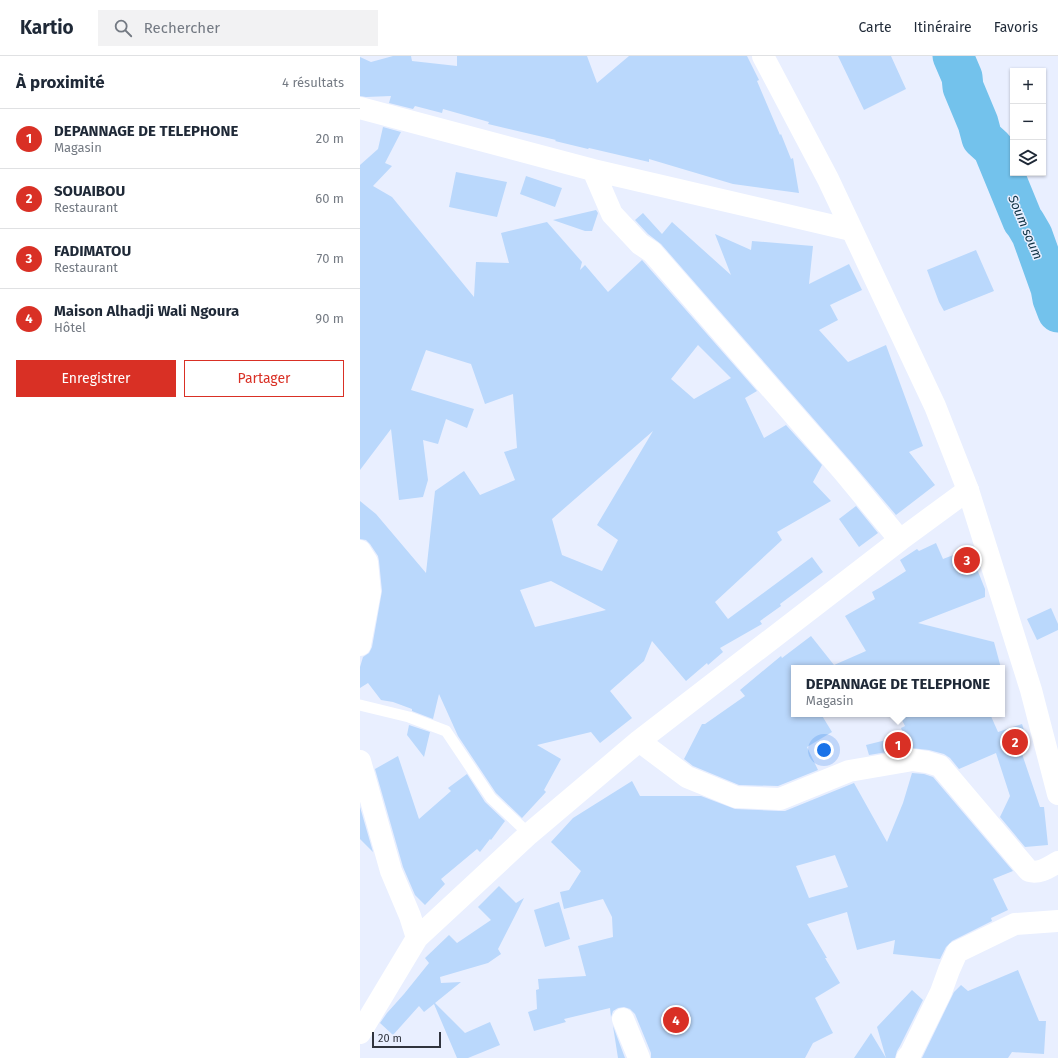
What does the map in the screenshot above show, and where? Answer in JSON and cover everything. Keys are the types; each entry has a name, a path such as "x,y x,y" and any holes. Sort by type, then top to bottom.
{"street":[{"path":"763,56 828,179 935,406 968,490 1031,690 1058,794"},
{"path":"361,110 593,170 851,230"},
{"path":"593,170 612,214 640,244 652,252 843,471 900,540"},
{"path":"360,1033 417,938 529,834 639,741 900,540 968,490"},
{"path":"360,551 367,562 370,592 360,645"},
{"path":"639,741 686,777 736,797 780,799 850,771 914,760 927,762 940,766 1029,871 1040,872 1058,862"},
{"path":"360,761 391,871 410,916 417,938"},
{"path":"907,1058 911,1053 941,992 957,952 1015,924 1058,921"},
{"path":"623,1019 639,1058"}],"lane":[{"path":"360,705 409,717 446,731 491,798 529,834"}],"building":[{"path":"393,56 411,56 412,61 457,66 457,56 587,56 597,83 629,56 747,56 759,80 757,81 780,135 781,134 791,159 793,158 799,193 733,184 649,159 649,162 588,149 488,124 489,122 443,109 442,113 415,106 413,109 389,103 391,96 360,96 360,57 371,62"},
{"path":"838,56 891,56 906,89 864,110"},
{"path":"383,127 401,132 385,163 392,166 373,186 392,197 474,297 476,262 509,263 501,233 547,222 582,262 580,270 585,265 608,292 642,260 757,391 745,398 764,438 786,425 822,465 813,482 831,501 777,532 782,540 715,602 728,619 812,557 823,572 760,621 762,624 720,648 723,652 708,665 707,663 686,681 652,641 644,661 610,691 632,718 600,743 591,732 537,745 561,759 544,790 546,792 522,818 496,793 458,736 439,694 433,719 393,702 381,700 368,683 360,688 360,667 363,657 369,653 372,647 382,591 378,556 366,540 360,539 360,501 376,514 426,573 435,491 464,471 480,495 515,480 504,452 517,448 513,394 485,404 471,364 426,350 411,390 474,409 467,428 446,419 438,444 423,440 428,480 423,497 399,500 391,429 360,470 360,165 378,149","holes":["698,345 731,378 694,399 671,379","653,431 597,525 618,540 602,571 562,555 552,519","551,581 606,610 535,627 520,590"]},
{"path":"456,172 507,182 497,217 449,207"},
{"path":"526,176 562,188 555,207 520,194"},
{"path":"596,210 598,213 592,231 585,231 553,220"},
{"path":"643,213 662,234 672,222 731,275 715,234 751,250 752,241 813,246 809,284 849,264 862,290 830,305 838,320 819,330 848,362 886,345 923,446 909,452 935,485 896,515 661,244 648,234 635,220"},
{"path":"976,250 994,291 944,311 927,270"},
{"path":"856,506 878,533 859,547 839,519"},
{"path":"936,543 943,559 969,549 985,589 985,597 918,623 994,642 1000,665 834,665 866,651 845,616 875,599 872,592 906,571 900,560 917,549 919,551"},
{"path":"1051,608 1058,624 1058,630 1037,640 1027,619"},
{"path":"811,636 834,665 791,665 791,717 823,717 832,732 807,747 818,770 778,786 739,785 693,766 684,759 702,724 705,724 745,696 740,690 781,656 782,658"},
{"path":"900,717 991,717 998,732 1022,724 1029,745 1020,748 1040,807 1044,807 1048,845 1025,847 1000,817 1010,796 996,753 959,769 950,758 944,754 929,750 911,748 869,755 866,745 890,739 889,737 903,733 901,728 905,726"},
{"path":"409,725 430,732 424,757 407,735"},
{"path":"398,756 419,819 451,791 448,788 467,774 485,802 505,821 480,852 477,849 441,879 445,884 425,905 415,895 403,867 375,769"},
{"path":"912,773 924,774 933,777 1013,871 993,879 1008,910 991,918 992,921 952,941 946,947 940,959 893,954 895,940 857,950 847,912 807,924 840,983 815,998 833,1033 813,1043 805,1058 651,1058 651,1053 635,1014 630,1009 624,1007 613,1011 611,1017 610,1008 564,1019 566,1022 534,1031 528,1012 537,1009 536,990 539,989 538,979 586,976 578,946 613,937 612,917 603,899 564,909 560,892 569,890 581,871 551,842 573,818 632,781 640,796 701,796 735,809 779,811 785,811 854,783 887,842 903,803","holes":["835,855 848,887 809,898 796,866"]},
{"path":"360,807 373,852 360,839"},
{"path":"499,886 516,903 524,898 498,949 501,954 488,963 440,977 441,983 461,982 435,1003 465,1033 490,1022 500,1045 468,1058 457,1058 434,1004 424,1012 419,1006 393,1035 380,1023 429,963 425,958 449,935 457,943 491,920 478,907"},
{"path":"559,902 570,939 545,947 534,910"},
{"path":"1018,970 1039,1021 1046,1021 1044,1054 1012,1052 1008,1058 922,1058 954,992 961,985 968,991"},
{"path":"912,990 923,1000 897,1051 895,1058 886,1058 877,1027"},
{"path":"613,1026 625,1058 618,1058"},
{"path":"871,1033 886,1058 854,1058"}],"waterway":[{"name":"Soum soum","path":"953,56 962,77 963,87 978,123 982,138 993,148 1023,221 1032,235 1058,312"}],"place":[{"name":"FADIMATOU","path":"967,560"},
{"name":"SOUAIBOU","path":"1015,742"},
{"name":"DEPANNAGE DE TELEPHONE","path":"898,745"},
{"name":"Maison Alhadji Wali Ngoura","path":"676,1020"}]}
